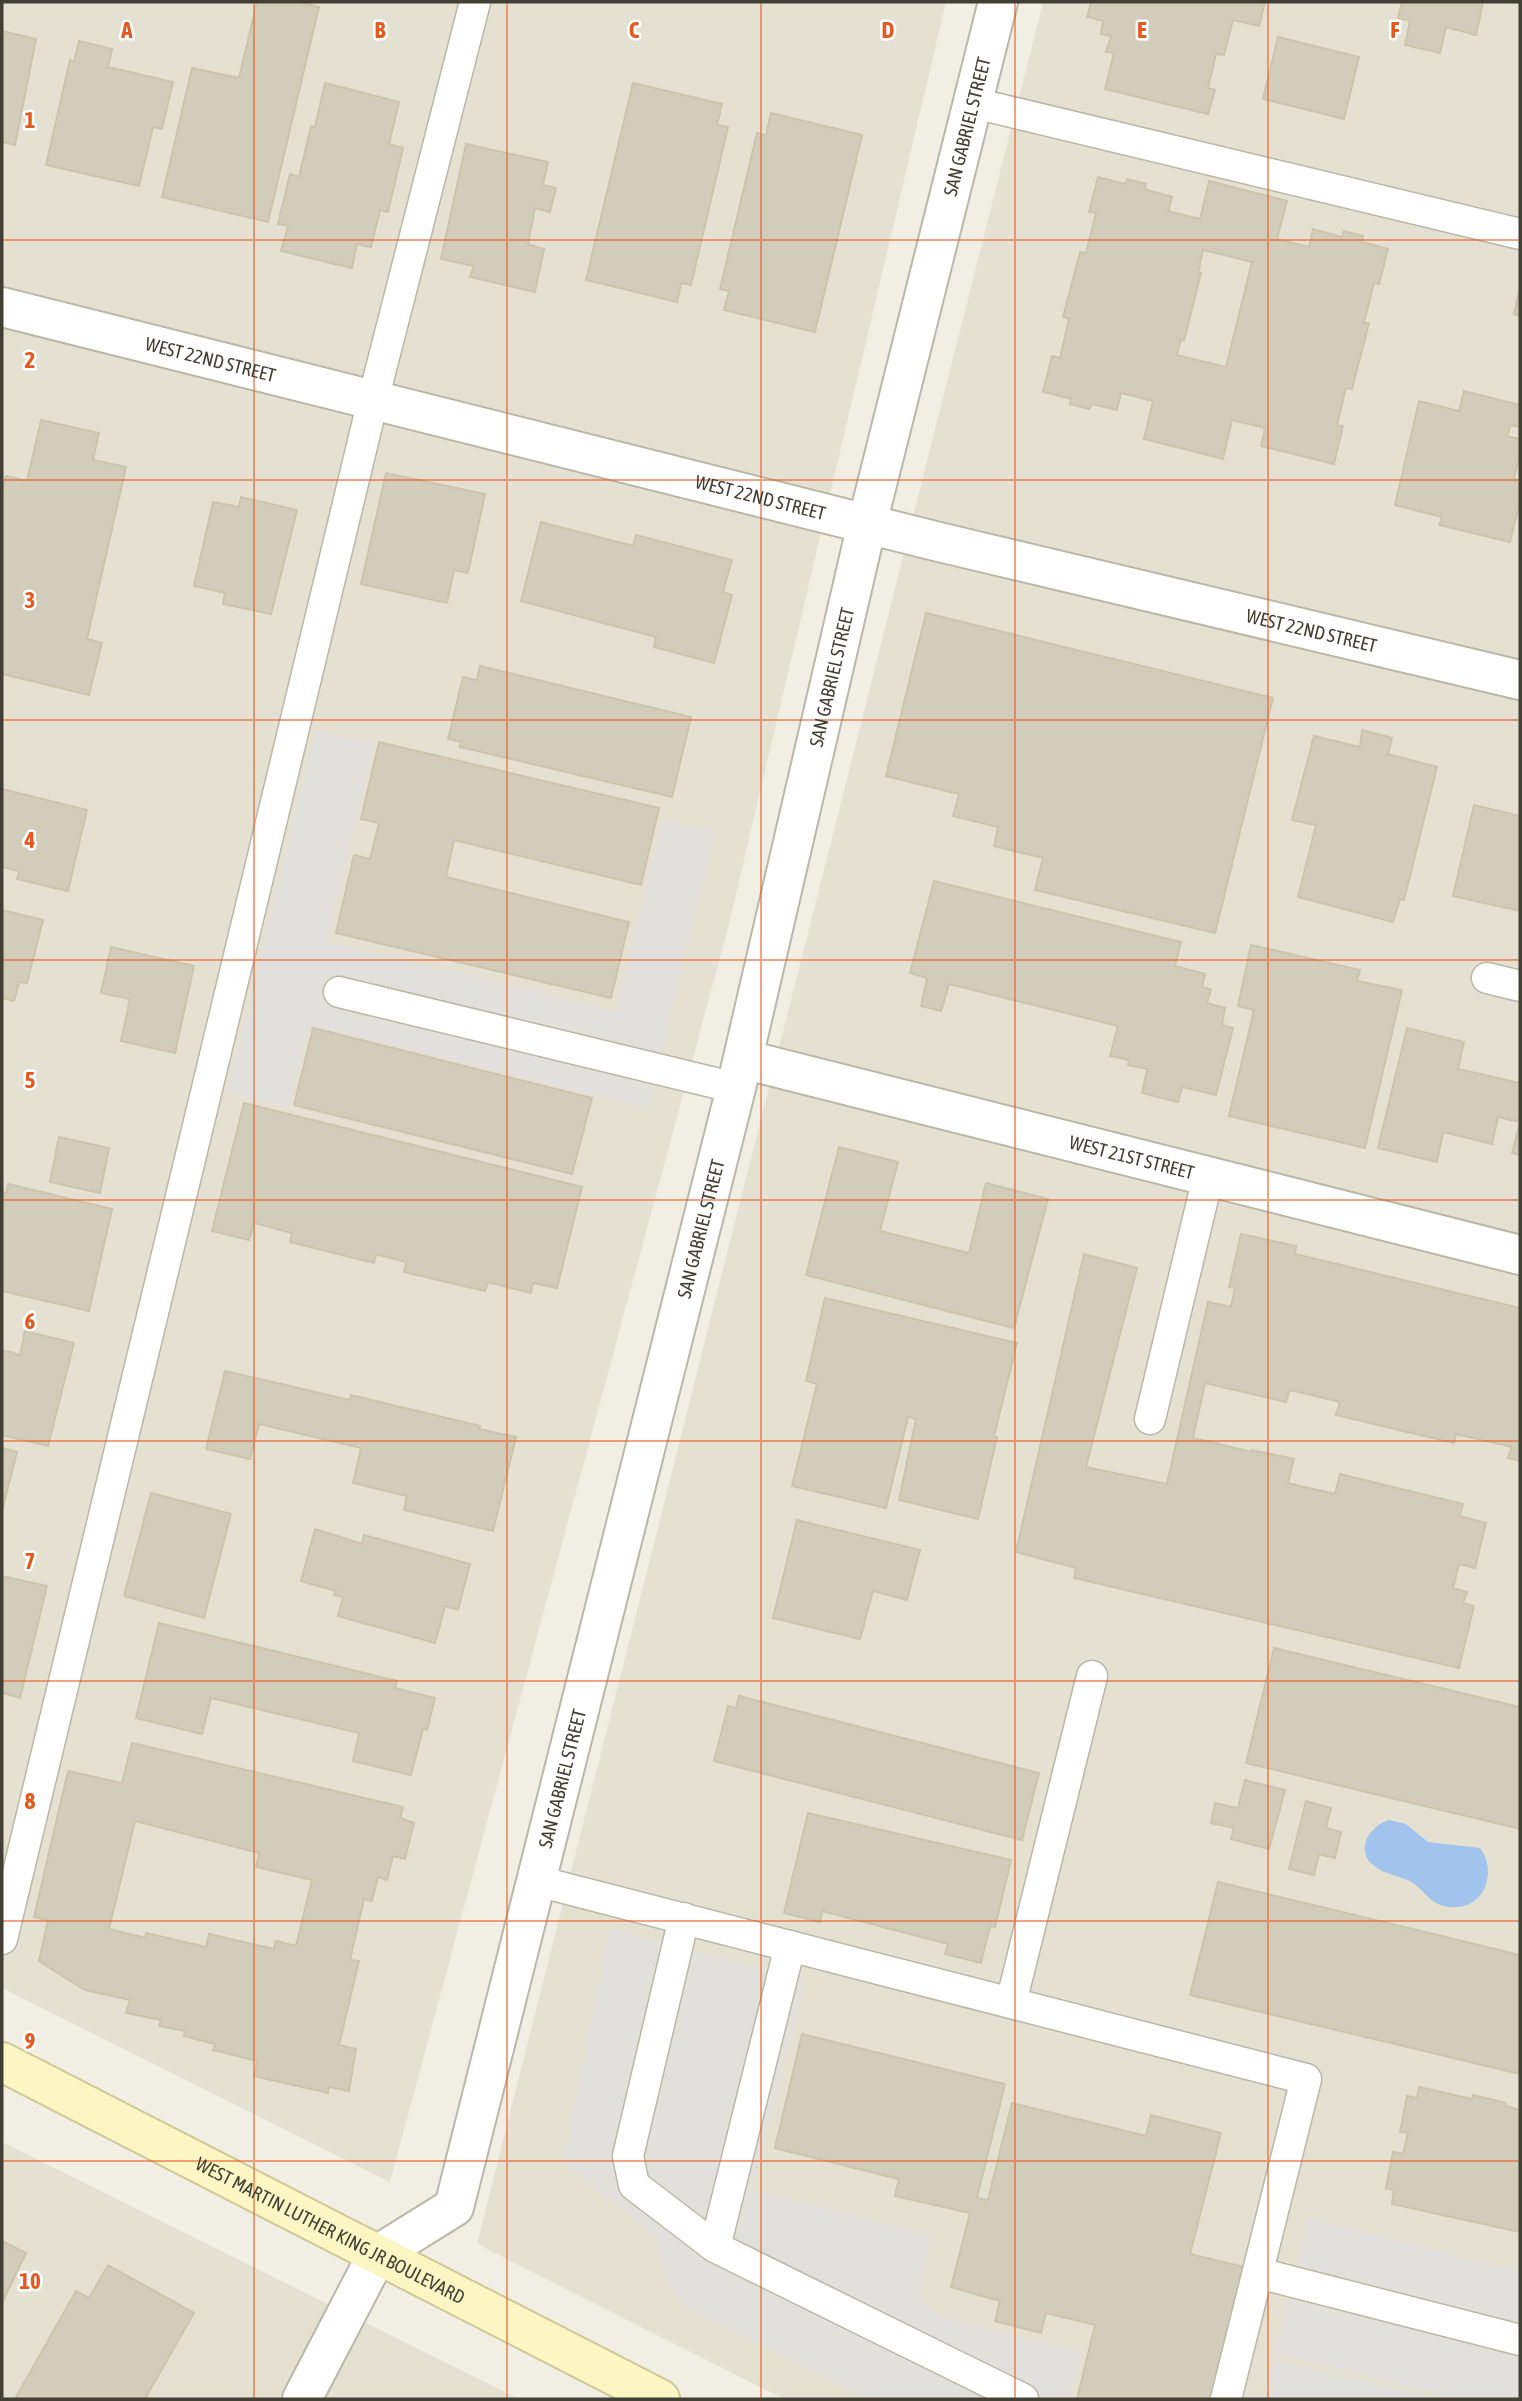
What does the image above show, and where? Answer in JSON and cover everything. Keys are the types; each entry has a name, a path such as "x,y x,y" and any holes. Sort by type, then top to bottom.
{"main road":[{"name":"WEST MARTIN LUTHER KING JR BOULEVARD","path":"2,2062 660,2399"}],"street":[{"name":"SAN GABRIEL STREET","path":"377,2255 454,2207 740,1074 867,524 998,2"},
{"name":"WEST 22ND STREET","path":"2,307 867,524 1520,680"},
{"name":"WEST 21ST STREET","path":"740,1074 1208,1177 1520,1255"},
{"path":"302,2399 377,2255"}],"lane":[{"path":"2,1939 373,400 475,2"},
{"path":"974,103 1520,234"},
{"path":"1487,978 1520,986"},
{"path":"339,992 740,1074"},
{"path":"1150,1419 1208,1177"},
{"path":"1011,2003 1092,1676"},
{"path":"537,1881 1306,2079 1226,2399"},
{"path":"684,1918 628,2157 634,2185 715,2247 1023,2399"},
{"path":"715,2247 790,1947"},
{"path":"1258,2273 1520,2340"}],"shaded area":[{"path":"2,2 946,2 728,928 390,2182 2,1988"},
{"path":"1043,2 1520,2 1520,2399 784,2399 477,2244"},
{"path":"316,731 374,745 326,941 616,1012 663,820 714,832 647,1108 309,1025 288,1108 228,1092"},
{"path":"610,1929 805,1981 751,2189 930,2236 920,2285 920,2299 943,2318 1082,2353 1069,2399 870,2399 684,2306 665,2274 654,2234 563,2162"},
{"path":"2,2142 519,2399 2,2399"},
{"path":"1309,2219 1520,2272 1520,2399 1462,2399 1275,2353"},
{"path":"1276,2360 1430,2397 1430,2399 1266,2399"}],"water":[{"path":"1389,1820 1406,1824 1428,1842 1480,1848 1488,1874 1479,1897 1460,1907 1438,1904 1413,1883 1373,1865 1365,1852 1367,1838 1376,1827"}],"building":[{"path":"257,2 299,2 319,7 268,222 162,197 192,68 239,78"},
{"path":"1091,2 1265,2 1259,26 1233,20 1224,55 1216,54 1208,88 1215,90 1208,114 1105,89 1114,53 1106,52 1111,36 1101,34 1103,21 1087,17"},
{"path":"1402,2 1483,2 1476,35 1446,27 1440,53 1405,45 1410,21 1398,18"},
{"path":"2,31 36,39 15,145 2,142"},
{"path":"1278,37 1359,57 1344,119 1263,99"},
{"path":"79,41 112,49 108,67 173,82 162,129 153,127 139,186 46,165 70,60 74,62"},
{"path":"325,83 399,102 389,144 403,148 388,212 380,210 371,247 357,244 352,268 281,251 288,226 278,224 290,174 299,177"},
{"path":"633,83 722,104 717,125 728,127 691,285 681,283 677,302 586,280"},
{"path":"771,113 862,135 815,332 724,310 729,291 720,289 757,133 766,135"},
{"path":"466,144 548,162 543,185 556,188 550,212 535,208 528,244 544,249 535,292 470,277 474,266 441,259"},
{"path":"1098,177 1125,184 1127,179 1146,184 1144,189 1172,197 1168,211 1200,219 1209,181 1287,201 1277,239 1309,247 1313,229 1342,237 1344,231 1363,236 1362,242 1388,249 1379,284 1374,283 1364,323 1369,323 1352,389 1346,388 1337,425 1343,426 1334,464 1261,446 1265,428 1232,420 1223,459 1144,439 1153,401 1121,393 1117,410 1092,404 1089,409 1070,404 1071,399 1043,392 1052,356 1060,358 1069,319 1063,317 1080,252 1086,253 1096,213 1089,212","holes":["1203,250 1252,262 1226,367 1177,355 1181,339 1184,341 1201,273 1198,273"]},
{"path":"1520,287 1520,316 1514,314"},
{"path":"1464,391 1520,405 1520,427 1511,425 1507,436 1520,439 1514,479 1520,481 1520,501 1510,542 1439,525 1442,517 1395,505 1419,401 1459,411"},
{"path":"41,420 99,433 93,460 126,467 87,639 102,643 89,695 2,674 2,492 6,476 27,481"},
{"path":"386,473 485,494 468,573 454,570 447,603 361,584"},
{"path":"241,497 297,510 271,614 223,604 225,593 194,586 213,502 239,507"},
{"path":"541,522 633,546 636,535 732,560 723,592 732,595 714,663 654,647 656,637 521,601"},
{"path":"926,613 1273,698 1215,933 1035,890 1043,858 994,846 998,827 953,816 959,794 886,776"},
{"path":"480,666 691,717 672,797 460,747 461,742 448,739 463,677 477,680"},
{"path":"1362,730 1392,738 1388,754 1437,767 1404,900 1400,899 1393,922 1298,897 1316,825 1292,820 1314,736 1360,747"},
{"path":"379,742 659,808 641,885 454,840 446,877 629,922 611,998 336,933 354,855 370,859 379,823 361,819"},
{"path":"2,789 87,810 68,891 17,879 19,871 2,867"},
{"path":"1474,805 1520,816 1520,911 1453,896"},
{"path":"934,881 1181,942 1175,966 1205,974 1202,987 1211,990 1207,1003 1225,1008 1222,1025 1233,1028 1216,1095 1182,1087 1178,1102 1142,1093 1147,1069 1128,1065 1129,1060 1110,1056 1118,1026 949,984 941,1011 921,1006 927,978 910,973"},
{"path":"2,910 43,920 27,983 19,982 14,1001 2,998"},
{"path":"1251,945 1360,970 1357,981 1402,990 1365,1148 1229,1116 1254,1010 1238,1006"},
{"path":"111,947 194,966 175,1053 121,1041 130,999 101,993"},
{"path":"313,1028 592,1098 572,1174 294,1105"},
{"path":"1407,1028 1464,1042 1458,1069 1520,1083 1520,1122 1498,1117 1492,1144 1443,1132 1437,1162 1378,1148"},
{"path":"244,1103 582,1187 557,1288 533,1283 531,1293 488,1282 485,1291 404,1272 406,1262 376,1254 374,1263 290,1242 292,1233 254,1223 249,1240 212,1231"},
{"path":"1520,1122 1520,1155 1512,1153"},
{"path":"59,1137 109,1148 100,1193 50,1182"},
{"path":"839,1147 898,1162 880,1231 969,1253 986,1183 1048,1199 1014,1328 806,1275"},
{"path":"8,1184 112,1209 89,1311 2,1291 2,1192 7,1193"},
{"path":"1241,1234 1296,1246 1295,1254 1520,1308 1520,1461 1508,1458 1512,1447 1456,1434 1454,1443 1336,1415 1340,1402 1290,1390 1286,1402 1205,1383 1193,1438 1294,1459 1288,1483 1335,1494 1340,1474 1463,1504 1460,1516 1486,1523 1475,1568 1459,1564 1453,1588 1467,1592 1463,1603 1474,1606 1459,1668 1074,1578 1076,1568 1016,1552 1084,1254 1137,1268 1086,1467 1167,1484 1208,1302 1231,1307 1235,1288 1229,1287"},
{"path":"825,1298 1017,1343 994,1436 997,1437 978,1519 899,1500 916,1419 908,1417 886,1508 792,1486 817,1384 806,1381"},
{"path":"25,1331 74,1343 48,1446 2,1435 2,1350 20,1355"},
{"path":"225,1371 350,1400 351,1395 516,1437 493,1531 404,1510 407,1496 353,1483 361,1448 259,1424 250,1459 206,1449"},
{"path":"2,1448 17,1452 2,1511"},
{"path":"151,1493 231,1514 204,1618 124,1596"},
{"path":"797,1520 920,1550 907,1600 873,1591 860,1639 773,1618"},
{"path":"315,1529 362,1544 364,1535 470,1564 458,1610 445,1606 435,1643 338,1616 343,1597 334,1595 336,1591 301,1581"},
{"path":"2,1576 47,1586 20,1698 2,1693"},
{"path":"159,1623 397,1681 395,1688 435,1698 427,1730 423,1729 411,1775 353,1761 359,1733 211,1698 202,1734 136,1718"},
{"path":"1274,1648 1520,1707 1520,1829 1246,1763"},
{"path":"739,1696 1039,1773 1022,1840 714,1761 728,1706 736,1708"},
{"path":"132,1743 403,1807 400,1818 414,1823 405,1859 393,1856 387,1880 378,1877 372,1901 364,1899 350,1960 359,1961 339,2045 356,2049 349,2091 329,2087 328,2093 254,2076 257,2061 213,2050 215,2044 184,2036 185,2031 159,2026 161,2020 126,2013 130,2000 85,1990 39,1961 48,1920 34,1917 68,1771 122,1783","holes":["135,1821 259,1853 256,1867 312,1880 296,1946 276,1941 274,1949 209,1934 206,1947 146,1933 145,1938 109,1929"]},
{"path":"1245,1780 1285,1790 1269,1849 1231,1839 1234,1828 1211,1823 1215,1803 1238,1808"},
{"path":"1306,1801 1331,1808 1326,1828 1341,1832 1335,1858 1319,1854 1314,1875 1289,1869"},
{"path":"808,1813 1011,1860 995,1927 990,1926 981,1963 945,1954 948,1944 822,1911 820,1922 784,1913"},
{"path":"1218,1882 1520,1955 1520,2074 1190,1995"},
{"path":"802,2034 1005,2084 977,2198 988,2200 1012,2103 1146,2136 1151,2115 1221,2133 1190,2254 1244,2267 1211,2399 1077,2399 1095,2325 1046,2313 1041,2333 995,2321 1000,2301 951,2287 970,2213 895,2196 899,2179 775,2148"},
{"path":"1419,2087 1472,2099 1473,2095 1506,2103 1506,2106 1520,2110 1520,2232 1392,2204 1394,2190 1386,2188 1393,2152 1403,2154 1408,2133 1400,2132 1407,2096 1417,2098"},
{"path":"2,2241 26,2253 2,2303"},
{"path":"108,2265 194,2313 145,2399 15,2399 76,2291 89,2298"}]}
